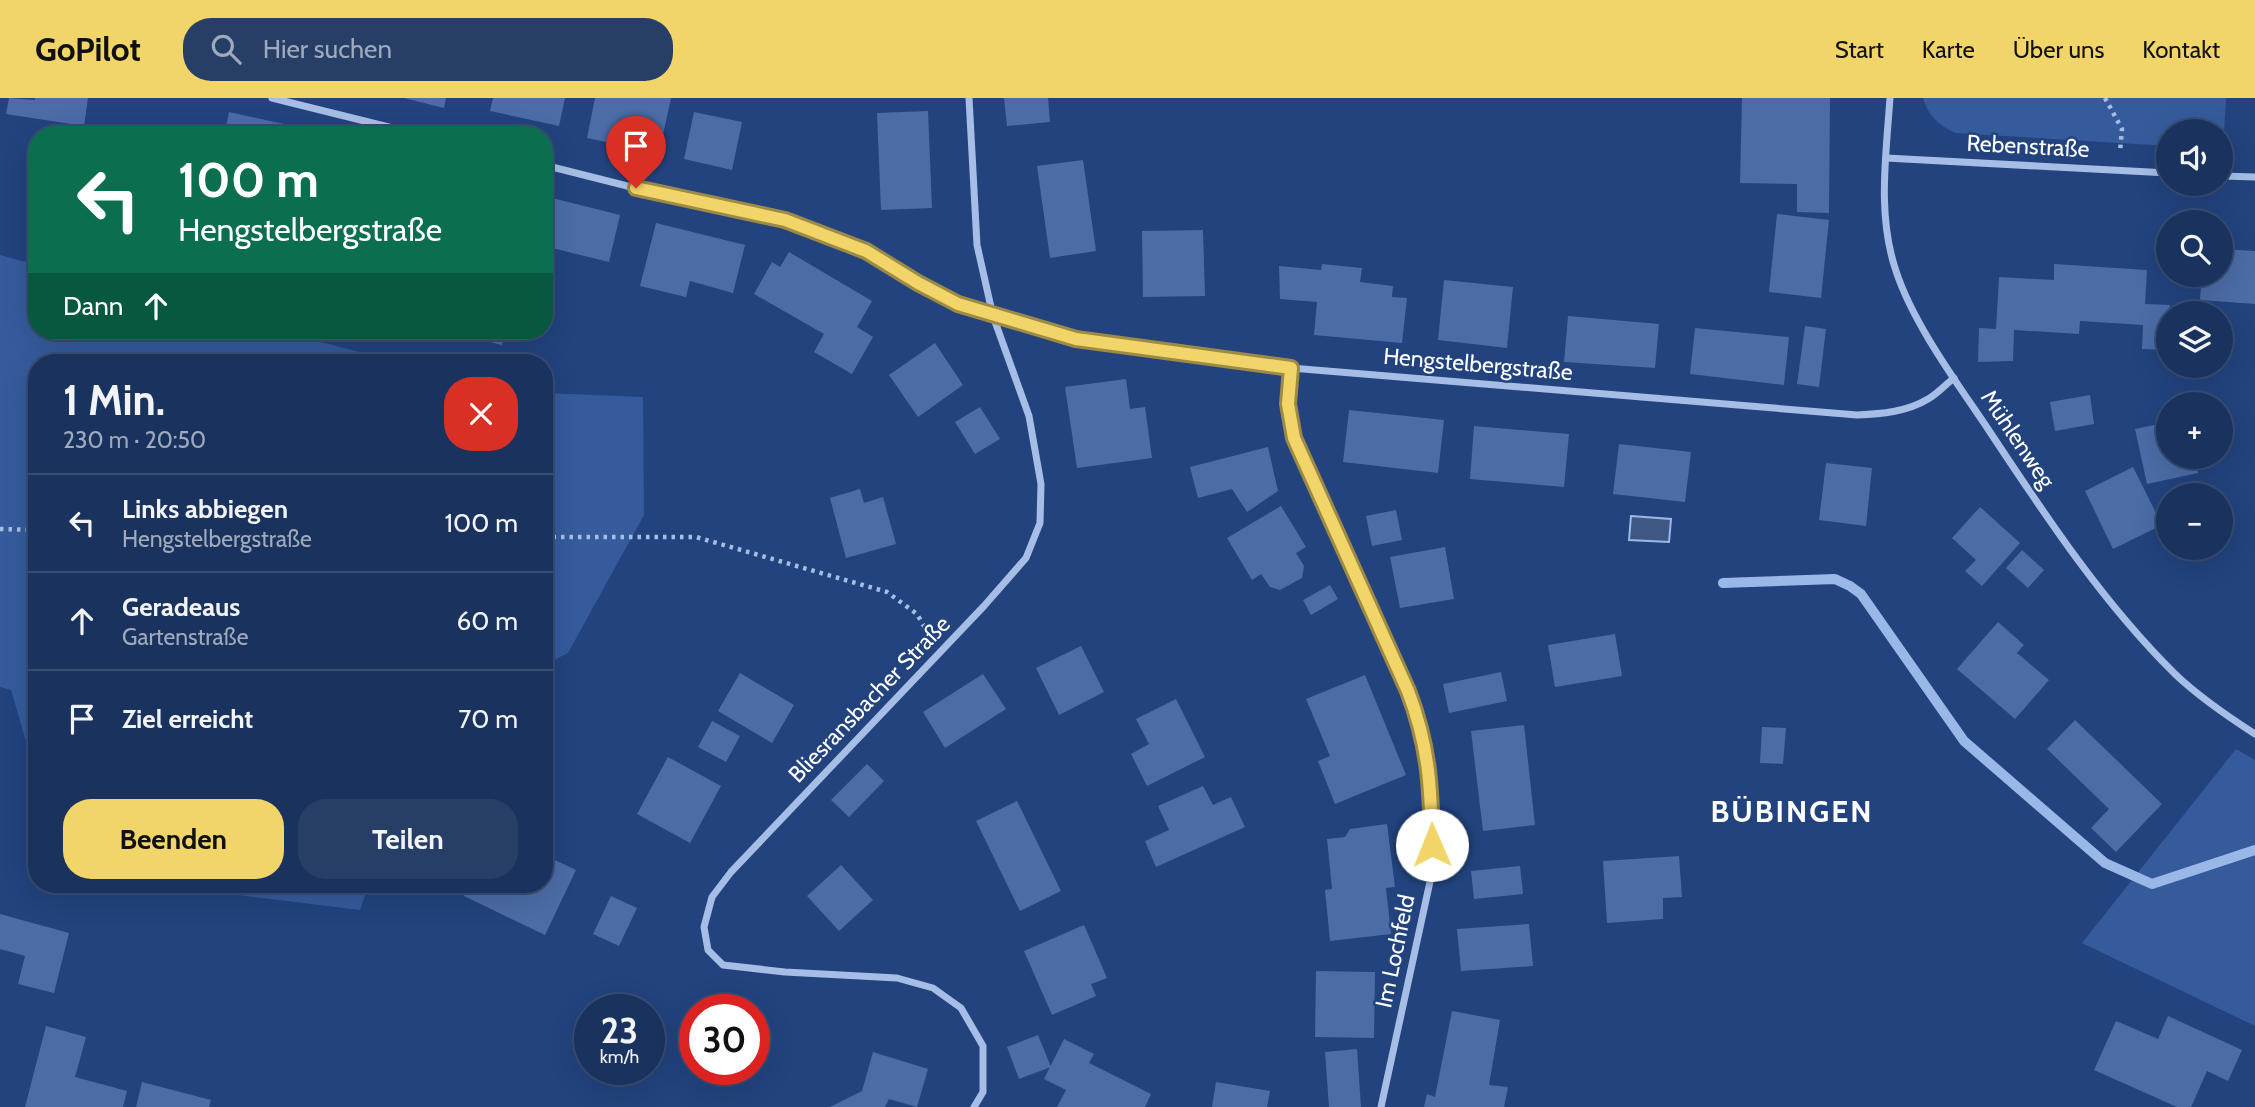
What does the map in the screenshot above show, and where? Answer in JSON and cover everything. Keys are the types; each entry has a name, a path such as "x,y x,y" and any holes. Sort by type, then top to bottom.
{"street":[{"path":"272,98 385,126"},
{"name":"Bliesransbacher Straße","path":"970,98 977,245 993,316 1029,416 1041,484 1040,523 1026,558 939,654 731,872 712,897 704,928 708,950 723,965 785,972 897,978 933,988 961,1008 983,1045 983,1091 974,1107"},
{"name":"Mühlenweg","path":"1890,98 1884,206 1888,241 1908,302 1954,378 2026,486 2103,592 2138,635 2177,675 2223,713 2255,734"},
{"name":"Rebenstraße","path":"1886,158 2156,172"},
{"name":"Hengstelbergstraße","path":"553,167 659,194 785,220 866,251 958,304 1076,339 1291,368 1857,415 1882,414 1927,400 1954,378"},
{"path":"2233,176 2255,177"},
{"name":"Im Lochfeld","path":"1291,368 1288,404 1294,438 1408,691 1420,723 1429,771 1431,877 1381,1107"}],"path":[{"path":"2105,98 2122,129 2121,142"},
{"path":"0,529 28,530"},
{"path":"553,537 696,537 887,592 917,614 939,654"}],"shaded area":[{"path":"1923,98 2226,98 2225,119 2156,119 2156,145 1955,133 1944,127 1928,110"},
{"path":"0,255 28,263 28,340 314,340 367,354 28,354 28,748 11,690 0,687"},
{"path":"553,393 643,397 644,515 568,653 553,660"},
{"path":"1631,516 1671,519 1669,542 1629,540"},
{"path":"2236,749 2255,760 2255,1026 2082,943"},
{"path":"222,893 366,893 360,910"}],"building":[{"path":"9,98 88,98 84,126 6,114"},
{"path":"404,98 446,98 444,108"},
{"path":"493,98 565,98 559,126 490,111"},
{"path":"595,98 671,98 659,153 587,138"},
{"path":"1004,98 1048,98 1050,122 1007,126"},
{"path":"1742,98 1830,98 1829,213 1797,212 1797,184 1740,183"},
{"path":"928,111 932,208 881,210 877,113"},
{"path":"229,112 293,126 226,126"},
{"path":"694,112 742,122 732,170 684,159"},
{"path":"1083,160 1096,251 1050,258 1037,166"},
{"path":"553,198 620,215 609,262 553,248"},
{"path":"1777,214 1829,220 1821,298 1769,292"},
{"path":"656,223 745,245 733,293 690,281 686,297 640,286"},
{"path":"1203,230 1205,296 1143,297 1142,231"},
{"path":"2233,250 2255,251 2255,304 2200,300 2201,287 2233,287"},
{"path":"789,252 872,301 857,327 873,337 852,374 814,352 824,334 754,294 772,262 780,267"},
{"path":"1322,264 1362,268 1360,282 1393,286 1392,297 1407,298 1402,343 1314,335 1317,302 1280,299 1279,266 1321,270"},
{"path":"2054,264 2147,270 2145,304 2156,304 2156,350 2142,349 2143,325 2080,321 2079,334 2014,330 2013,361 1978,362 1979,328 1996,329 1999,277 2054,280"},
{"path":"1444,280 1513,287 1507,348 1438,340"},
{"path":"1568,316 1659,324 1655,368 1564,362"},
{"path":"1805,326 1826,329 1819,387 1797,384"},
{"path":"1695,328 1789,337 1784,385 1690,374"},
{"path":"483,340 503,340 502,345"},
{"path":"935,343 963,385 918,417 889,375"},
{"path":"1126,379 1130,409 1145,407 1152,458 1077,468 1065,387"},
{"path":"2090,395 2094,424 2055,431 2050,402"},
{"path":"980,407 1000,439 975,454 955,422"},
{"path":"1349,410 1444,420 1438,473 1343,462"},
{"path":"2156,425 2156,469 2197,469 2198,473 2147,484 2135,429"},
{"path":"1474,426 1569,434 1564,487 1470,479"},
{"path":"1619,444 1691,452 1685,502 1613,494"},
{"path":"1268,447 1278,491 1247,512 1232,489 1198,498 1190,467"},
{"path":"1826,463 1872,468 1866,526 1819,520"},
{"path":"2133,467 2156,513 2156,528 2113,549 2085,491"},
{"path":"860,489 864,503 883,497 896,544 846,558 830,498"},
{"path":"1281,506 1306,547 1296,553 1304,566 1302,578 1280,590 1270,587 1261,574 1252,580 1227,538"},
{"path":"1980,507 2020,543 1982,586 1965,571 1976,560 1952,538"},
{"path":"1396,510 1402,540 1372,546 1366,516"},
{"path":"1445,547 1454,599 1400,608 1390,557"},
{"path":"2022,550 2044,570 2028,588 2006,568"},
{"path":"1330,585 1338,599 1311,615 1303,600"},
{"path":"1998,622 2024,645 2017,653 2049,680 2015,719 1957,669"},
{"path":"1615,634 1622,676 1555,687 1548,645"},
{"path":"1081,646 1104,692 1059,715 1036,668"},
{"path":"1501,672 1507,701 1449,713 1443,684"},
{"path":"740,673 794,705 772,743 718,711"},
{"path":"983,674 1006,709 945,748 923,712"},
{"path":"1365,675 1406,775 1335,804 1318,761 1330,756 1306,699"},
{"path":"1176,699 1205,757 1147,786 1131,754 1149,744 1136,719"},
{"path":"2075,720 2162,804 2116,852 2091,828 2109,809 2047,749"},
{"path":"712,721 740,736 726,762 698,747"},
{"path":"1524,725 1535,825 1483,831 1471,731"},
{"path":"1762,727 1786,728 1783,764 1760,763"},
{"path":"668,757 721,786 690,843 637,814"},
{"path":"867,764 884,781 849,817 831,800"},
{"path":"1203,786 1213,805 1231,797 1245,827 1156,867 1145,841 1169,830 1158,806"},
{"path":"1017,801 1061,891 1020,911 976,821"},
{"path":"1387,824 1395,887 1386,888 1391,934 1330,941 1325,890 1332,889 1327,839 1345,837 1350,829"},
{"path":"1679,856 1682,897 1663,898 1663,919 1607,923 1603,861"},
{"path":"553,859 576,870 545,935 464,896 465,893 553,893"},
{"path":"841,865 873,900 839,931 807,896"},
{"path":"1520,866 1523,894 1474,899 1471,871"},
{"path":"611,896 637,908 619,946 593,934"},
{"path":"0,914 69,933 54,993 18,984 25,956 0,949"},
{"path":"1529,924 1533,966 1461,971 1457,929"},
{"path":"1084,925 1107,978 1091,984 1096,996 1052,1015 1024,951"},
{"path":"1316,971 1375,972 1374,1038 1315,1037"},
{"path":"1452,1011 1500,1020 1489,1085 1508,1087 1504,1107 1424,1107 1427,1094 1435,1097"},
{"path":"2168,1016 2242,1050 2228,1081 2207,1071 2191,1107 2177,1107 2094,1070 2116,1021 2158,1039"},
{"path":"46,1026 86,1037 75,1077 127,1091 123,1107 25,1107"},
{"path":"1038,1035 1051,1067 1019,1079 1007,1047"},
{"path":"1064,1039 1094,1054 1089,1063 1151,1094 1145,1107 1057,1107 1066,1090 1044,1079"},
{"path":"1357,1049 1361,1107 1329,1107 1325,1052"},
{"path":"873,1052 928,1069 917,1107 889,1099 885,1107 830,1107 862,1091"},
{"path":"142,1082 211,1100 209,1107 136,1107"},
{"path":"1216,1082 1270,1091 1267,1107 1212,1107"}],"waterway":[{"path":"1723,583 1835,579 1861,594 1964,741 2105,863 2152,884 2255,850"}],"district":[{"name":"BÜBINGEN","path":"1792,811"}],"route":[{"path":"636,188 785,220 866,251 958,304 1076,339 1291,368 1288,404 1294,438 1420,723 1431,793 1432,845"}]}
